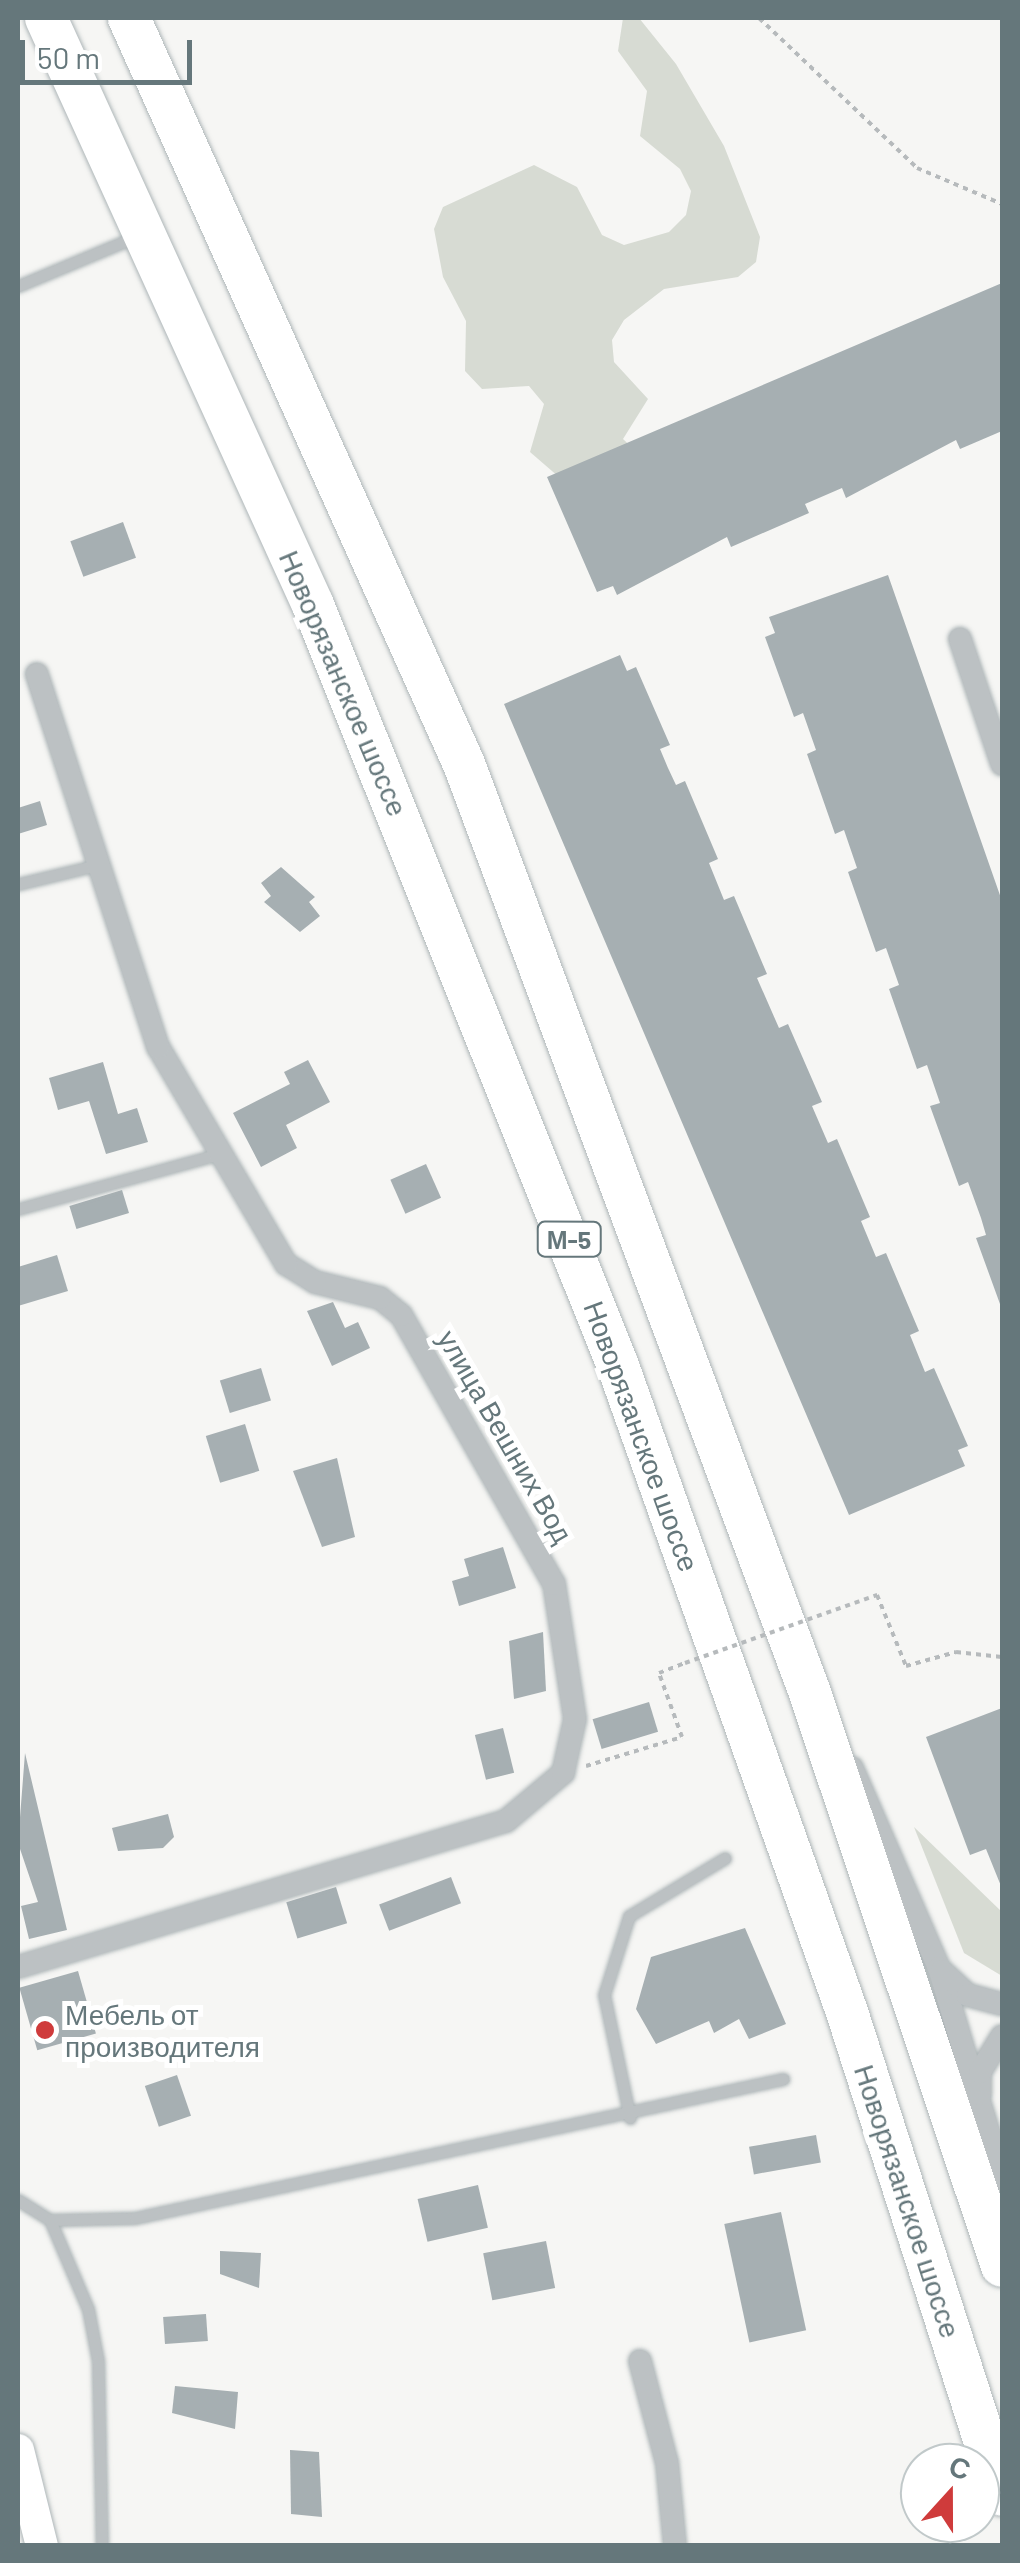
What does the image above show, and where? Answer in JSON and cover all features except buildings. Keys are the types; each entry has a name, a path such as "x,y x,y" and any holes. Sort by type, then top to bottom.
{"highway":[{"name":"Новорязанское шоссе","path":"46,18 320,623 618,1366 847,2012 1002,2495"},
{"name":"М-5","path":"129,18 464,764 810,1693 1002,2266"}],"main road":[{"path":"18,2450 42,2546"}],"street":[{"path":"960,639 1002,764"},
{"name":"улица Вешних Вод","path":"38,674 94,866 158,1046 216,1155 286,1264 315,1282 380,1298 401,1316 534,1539 571,1648 575,1718 563,1774"},
{"path":"810,1693 881,1819 939,1968 1002,2177"},
{"path":"18,1966 442,1845 530,1807 563,1774"},
{"path":"939,1968 968,1995 1002,2004"},
{"path":"980,2108 980,2072 1002,2036"},
{"path":"640,2360 667,2463 675,2546"}],"lane":[{"path":"18,286 144,234"},
{"path":"18,884 94,866"},
{"path":"18,1210 216,1155"},
{"path":"630,2118 604,1995 629,1916 725,1858"},
{"path":"50,2220 222,2204 630,2118 784,2080"},
{"path":"18,2200 50,2220 88,2310 98,2362 102,2546"}],"path":[{"path":"758,18 917,168 1002,204"},
{"path":"563,1774 682,1737 659,1673 878,1594 906,1666 956,1652 1002,1657"}],"shaded area":[{"path":"623,18 639,18 676,64 724,146 760,237 756,262 738,277 664,289 624,320 612,340 614,362 648,399 623,439 640,455 567,484 530,452 544,404 529,386 482,389 465,371 466,321 443,277 434,229 443,207 534,165 577,187 602,235 624,245 669,232 686,215 691,191 680,169 640,136 647,91 618,51"},
{"path":"914,1827 1002,1912 1002,1976 964,1953"}],"place":[{"name":"Мебель от производителя","path":"45,2030"}]}
